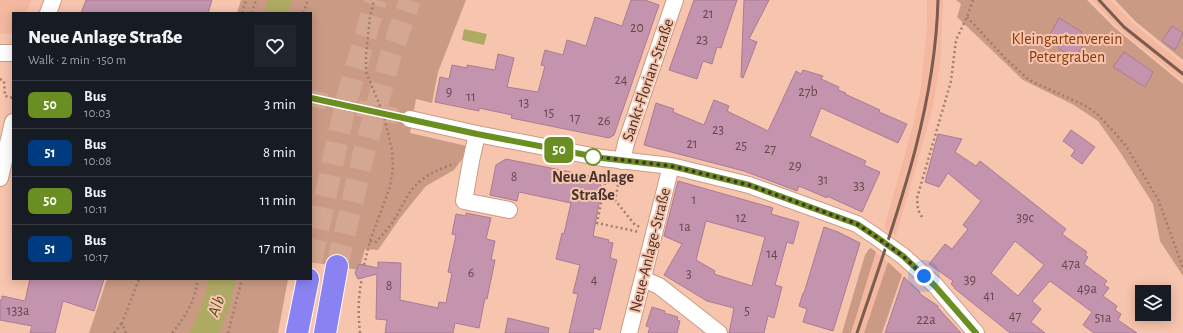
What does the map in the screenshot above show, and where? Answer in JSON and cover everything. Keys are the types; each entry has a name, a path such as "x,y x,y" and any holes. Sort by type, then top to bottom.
{"highway":[{"path":"325,333 337,266"},
{"path":"297,333 308,280"}],"street":[{"path":"48,12 53,0"},
{"name":"Sankt-Florian-Straße","path":"616,160 626,142 675,0"},
{"path":"0,53 12,53"},
{"path":"410,119 477,134 616,160 671,166 749,185 857,224 903,256 935,286 976,333"},
{"path":"0,178 12,126"},
{"path":"477,134 464,202 509,210"},
{"name":"Neue-Anlage-Straße","path":"630,333 671,166"},
{"path":"643,279 659,286 719,333"}],"path":[{"path":"242,12 246,0"},
{"path":"252,12 256,0"},
{"path":"303,12 308,0"},
{"path":"364,265 370,241 390,187 393,167 392,150 383,113 366,72 366,55 370,17 374,0"},
{"path":"922,217 918,210 917,198 951,81 956,40 967,18 973,0"},
{"path":"967,18 1005,58 1029,80 1084,105 1096,113 1115,132 1126,146 1158,199 1183,266"},
{"path":"0,79 4,81 5,96 12,98"},
{"path":"616,160 615,200 635,225 654,233"},
{"path":"616,160 597,223 654,233"},
{"path":"370,241 376,242 388,229 410,191 420,181 433,172 451,165 471,161"},
{"path":"360,333 358,302 362,278"},
{"path":"114,333 122,323 139,280"},
{"path":"172,333 189,309 195,295 198,280"},
{"path":"228,333 242,280"},
{"path":"122,323 126,333"}],"shaded area":[{"path":"0,0 31,0 26,12 12,12 12,33 0,34"},
{"path":"927,0 943,0 941,57 933,107 896,236 884,228 914,122 921,87 927,26"},
{"path":"1092,0 1110,0 1134,24 1183,64 1183,81 1116,26"},
{"path":"876,252 888,262 864,333 851,333"}],"green space":[{"path":"241,0 466,0 438,72 432,103 416,99 410,133 471,147 454,170 426,186 400,218 378,250 365,249 359,270 312,262 312,12 237,12"},
{"name":"Kleingartenverein Petergraben","path":"956,0 1087,0 1115,28 1183,84 1183,276 1160,241 1153,204 1120,152 1098,121 1074,105 1023,80 957,17 961,4"},
{"name":"Kleingartenverein Petergraben","path":"1115,0 1183,0 1183,60 1136,22"},
{"path":"871,248 876,252 851,333 842,333 865,255"},
{"path":"888,262 902,275 882,333 864,333"},
{"path":"107,280 288,280 278,333 89,333"}],"water":[{"path":"268,0 293,0 288,12 264,12"},
{"path":"464,29 487,34 484,45 462,40"},
{"name":"Alb","path":"209,280 236,280 228,311 219,333 189,333 202,304"}],"building":[{"path":"86,0 212,0 208,12 81,12"},
{"path":"631,0 645,0 659,5 614,135 609,138 511,118 512,115 479,108 479,111 435,102 440,77 449,79 452,65 467,68 467,65 495,70 498,54 514,58 507,87 538,92 545,66 541,65 545,50 563,55 567,40 586,46 595,17 622,26"},
{"path":"694,0 737,0 721,48 717,47 712,64 703,61 697,79 669,70"},
{"path":"744,0 769,0 749,39 757,42 743,78 741,77"},
{"path":"1059,18 1082,32 1076,41 1083,45 1075,58 1058,48 1061,43 1049,36"},
{"path":"1172,26 1183,33 1175,50 1162,41"},
{"path":"1124,52 1153,72 1145,87 1113,67"},
{"path":"803,70 823,76 821,79 839,87 838,90 846,93 845,94 880,110 879,112 907,124 898,143 821,108 810,136 866,161 864,165 880,172 862,212 827,196 827,198 799,186 797,191 744,171 644,145 656,103 674,109 673,112 704,125 714,100 729,106 727,111 768,131 796,71 801,74"},
{"path":"1071,130 1095,147 1082,164 1071,156 1075,150 1063,141"},
{"path":"938,134 962,139 955,152 976,166 980,161 1066,229 1062,234 1087,252 1085,255 1088,257 1084,264 1107,281 1104,285 1109,288 1103,296 1117,306 1115,310 1121,314 1118,320 1137,333 1094,333 1083,325 1092,312 1050,281 1032,301 1041,309 1031,322 1045,333 1010,333 954,288 951,284 953,281 929,264 945,244 952,249 968,229 963,225 981,201 948,173 939,187 925,182","holes":["1015,241 1044,265 1018,296 991,273"]},
{"path":"506,159 595,177 602,187 593,236 609,240 608,242 613,243 610,258 617,260 600,330 594,328 593,333 569,333 578,294 573,293 580,265 556,259 562,233 564,234 571,203 519,192 517,201 490,195 496,165"},
{"path":"678,181 773,208 771,214 799,222 793,244 787,242 775,285 782,287 774,318 768,316 764,333 729,333 734,308 707,301 664,275 682,244 664,236","holes":["706,221 765,237 752,286 714,274 715,271 696,260"]},
{"path":"466,213 491,218 486,239 495,241 491,260 495,260 479,328 455,323 453,333 385,333 387,320 376,319 377,274 358,279 355,273 359,264 378,268 378,262 401,263 400,300 438,308 439,302 446,303 452,273 448,272 456,235 452,234 456,214 466,216"},
{"path":"824,227 860,243 833,331 803,322 807,309 799,306"},
{"path":"904,277 920,292 920,294 938,306 938,308 961,333 885,333"},
{"path":"30,280 104,280 94,311 63,301 55,333 30,333 32,326 0,320 0,300 2,300 2,296 25,301"},
{"path":"652,307 665,311 664,313 678,317 677,320 680,321 677,333 648,333 650,327 646,326"},
{"path":"508,318 549,328 548,333 505,333"}],"tunnel":[{"path":"312,256 347,98 376,0"},
{"path":"337,266 363,157 391,54 410,0"},
{"path":"312,98 410,119"}],"railway":[{"path":"857,333 898,211 921,128 935,43 938,0"},
{"path":"1099,0 1124,27 1183,74"}],"bus line":[{"name":"50","path":"312,98 477,134 602,158 671,166 749,185 857,224 903,256 935,286 976,333"}],"place":[{"name":"Neue Anlage Straße","path":"593,157"}],"route":[{"path":"593,157 590,156 671,166 749,185 857,224 903,256 924,276"}]}
